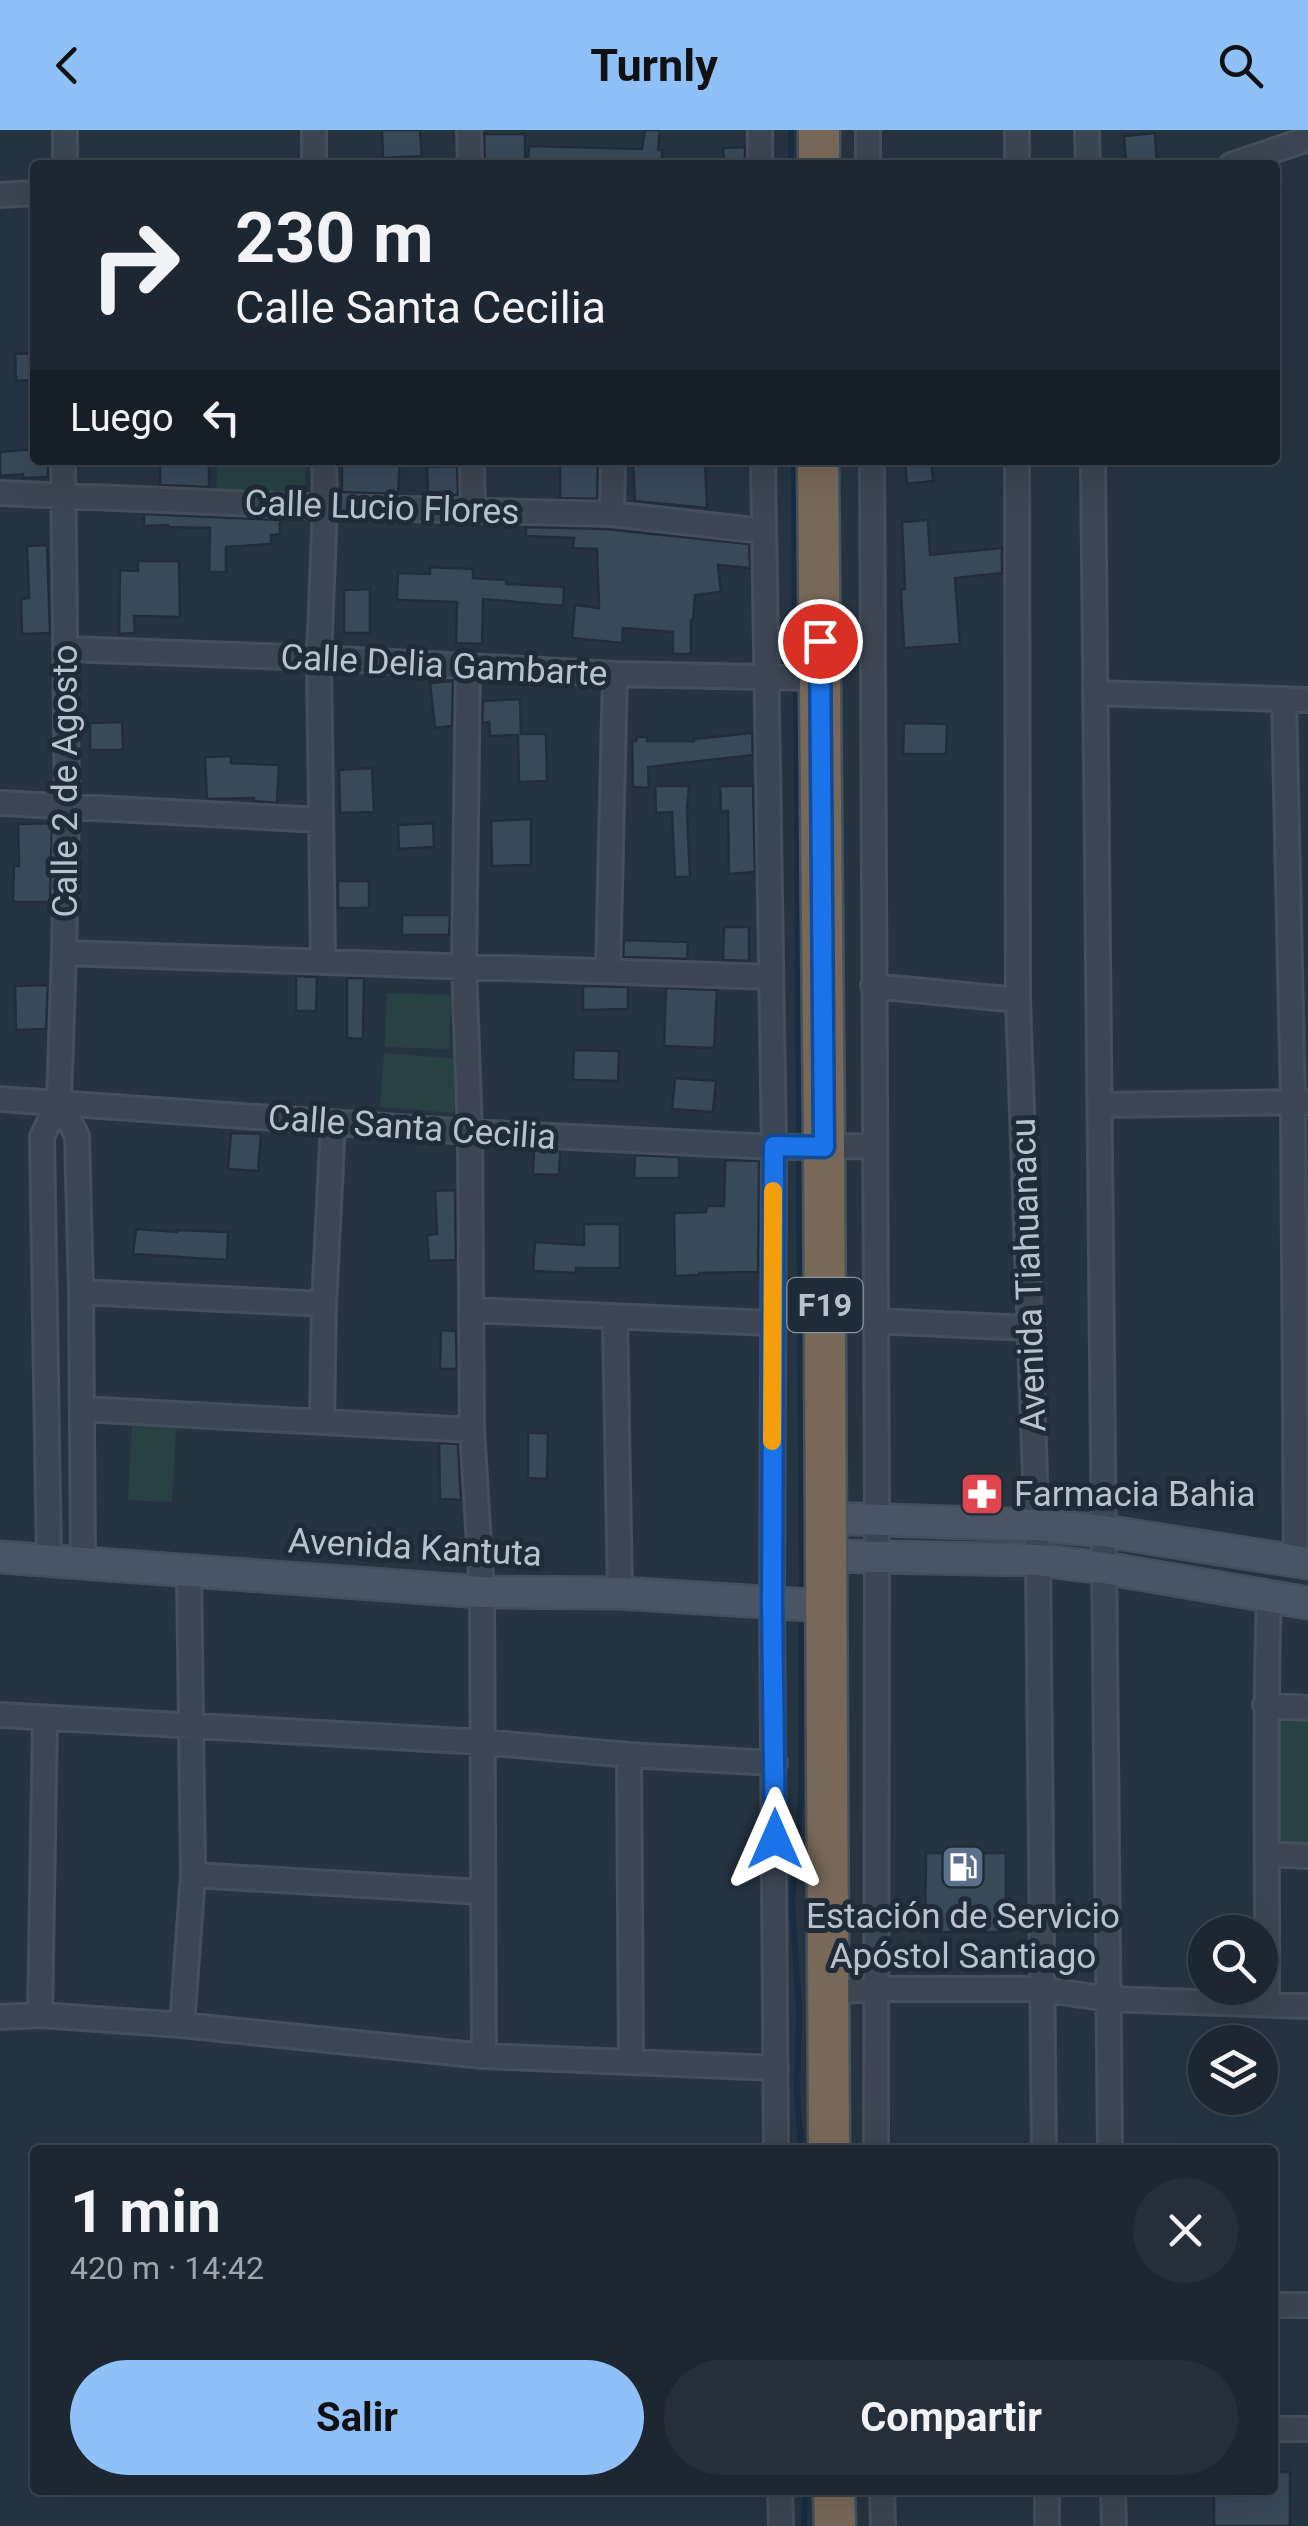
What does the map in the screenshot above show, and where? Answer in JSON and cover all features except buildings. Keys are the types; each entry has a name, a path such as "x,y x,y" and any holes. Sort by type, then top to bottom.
{"highway":[{"path":"819,130 819,160"},
{"name":"F19","path":"818,465 829,2145"},
{"path":"834,2495 835,2526"}],"main road":[{"path":"826,1537 877,1520 1037,1525 1104,1531 1302,1562"},
{"path":"826,1537 876,1557 1038,1560 1308,1603"},
{"name":"Avenida Kantuta","path":"0,1557 482,1592 620,1594 826,1606"}],"street":[{"path":"65,130 65,160"},
{"path":"314,130 314,160"},
{"path":"469,130 470,160"},
{"path":"760,130 760,160"},
{"path":"868,130 868,160"},
{"path":"1017,130 1017,160"},
{"path":"1087,130 1088,160"},
{"path":"1243,160 1299,137"},
{"path":"0,194 30,193"},
{"name":"Calle 2 de Agosto","path":"49,1560 42,1137 59,1102 64,953 67,807 63,465"},
{"path":"323,962 320,658 324,465"},
{"path":"472,465 473,509"},
{"path":"612,465 612,514"},
{"path":"763,465 774,1146 776,2145"},
{"path":"872,465 876,2145"},
{"name":"Avenida Tiahuanacu","path":"1017,465 1018,1000 1038,1560 1044,2145"},
{"name":"Avenida Tiahuanacu","path":"1093,465 1110,2145"},
{"name":"Calle Lucio Flores","path":"0,493 612,514 764,531"},
{"name":"Calle Delia Gambarte","path":"66,650 320,658 615,674 821,678"},
{"path":"468,666 464,966 470,1132 472,1430 482,1592 484,2056"},
{"path":"608,971 615,674"},
{"path":"1095,693 1308,700"},
{"path":"1284,699 1300,1102 1302,1562"},
{"path":"0,803 321,820"},
{"path":"64,953 770,977"},
{"path":"873,986 1018,1000"},
{"name":"Calle Santa Cecilia","path":"0,1098 470,1132 774,1146 874,1146"},
{"name":"Calle 2 de Agosto","path":"59,1102 77,1136 83,1562"},
{"path":"1101,1105 1300,1102"},
{"path":"322,1421 333,1124"},
{"path":"81,1292 324,1304"},
{"path":"472,1310 772,1324"},
{"path":"614,1318 620,1594"},
{"path":"875,1320 1029,1328"},
{"path":"82,1409 472,1430"},
{"path":"182,2025 193,1876 189,1570"},
{"path":"1268,1915 1265,1705 1269,1597"},
{"path":"1265,1705 1308,1708"},
{"path":"0,1715 774,1763"},
{"path":"40,2015 45,1718"},
{"path":"630,1756 631,2061"},
{"path":"1268,1854 1308,1856"},
{"path":"193,1876 483,1892"},
{"path":"827,1992 875,1988 1042,1988 1108,1999 1188,2002"},
{"path":"1278,2005 1308,2006"},
{"path":"0,2017 40,2015 182,2025 484,2056 776,2068"},
{"path":"1278,2305 1308,2305"},
{"path":"1278,2429 1308,2429"},
{"path":"780,2495 781,2526"},
{"path":"882,2495 883,2526"},
{"path":"1047,2495 1047,2526"},
{"path":"1114,2495 1114,2526"}],"green space":[{"path":"217,465 305,465 305,499 216,500"},
{"path":"387,993 451,995 449,1049 385,1047"},
{"path":"384,1053 459,1059 454,1113 380,1107"},
{"path":"132,1425 176,1427 172,1502 128,1500"},
{"path":"1284,1719 1308,1720 1308,1849 1283,1848 1276,1842 1275,1725"},
{"path":"561,2495 713,2495 713,2497"}],"waterway":[{"path":"791,130 791,160"},
{"path":"794,465 795,661"},
{"path":"796,695 799,1130"},
{"path":"799,1163 802,1587"},
{"path":"801,1623 801,1797 792,1901 799,2011 801,2145"},
{"path":"804,2526 805,2495"}],"slow traffic":[{"path":"772,1441 773,1191"}],"place":[{"name":"Farmacia Bahia","path":"982,1494"},
{"name":"Estación de Servicio Apóstol Santiago","path":"963,1867"}],"route":[{"path":"775,1839 774,1146 824,1147 820,641"}]}
